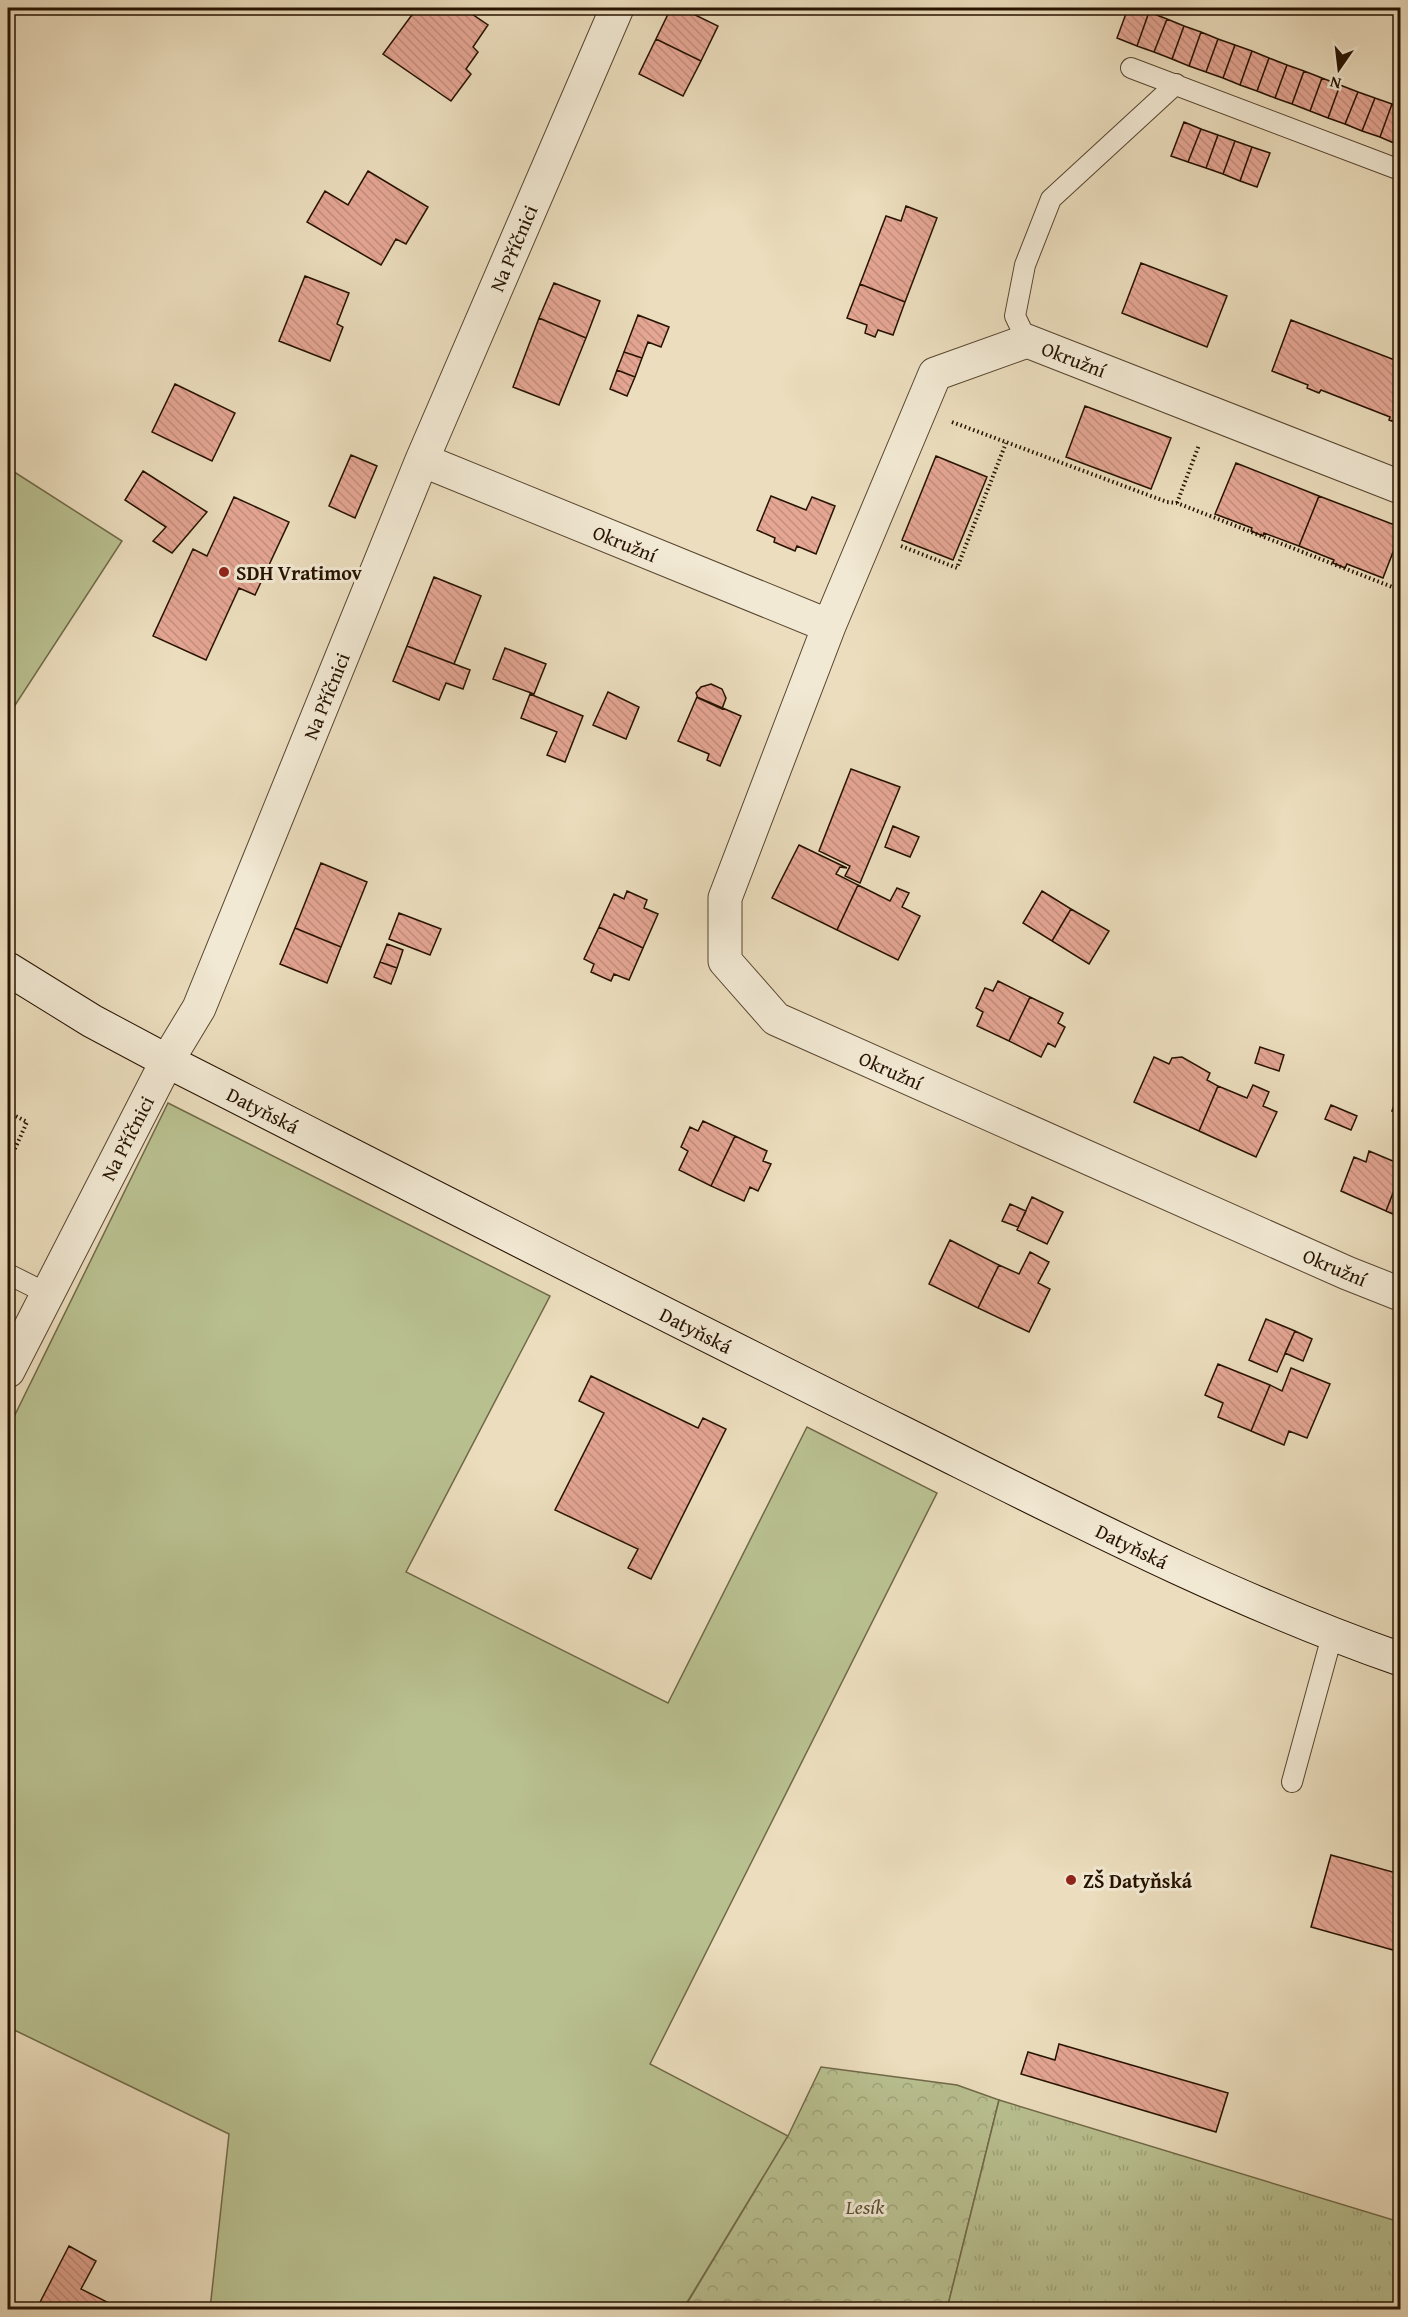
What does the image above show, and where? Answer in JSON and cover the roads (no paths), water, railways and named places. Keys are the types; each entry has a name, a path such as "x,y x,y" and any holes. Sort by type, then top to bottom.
{"street":[{"name":"Na Příčnici","path":"8,1371 167,1061 199,1008 422,460 617,8"},
{"name":"Okružní","path":"1401,487 1027,341 935,374 829,626 725,897 725,961 776,1019 1347,1273 1401,1294"},
{"name":"Okružní","path":"422,460 829,626"},
{"name":"Datyňská","path":"8,969 92,1021 167,1061 680,1323 1166,1563 1332,1635 1401,1659"}],"lane":[{"path":"1131,68 1401,170"},
{"path":"1027,341 1015,316 1025,265 1051,198 1176,84"},
{"path":"8,1274 46,1293"},
{"path":"1292,1782 1332,1635"}],"place":[{"name":"SDH Vratimov","path":"224,572"},
{"name":"ZŠ Datyňská","path":"1071,1880"}],"park label":[{"name":"Lesík","path":"865,2206"}]}
